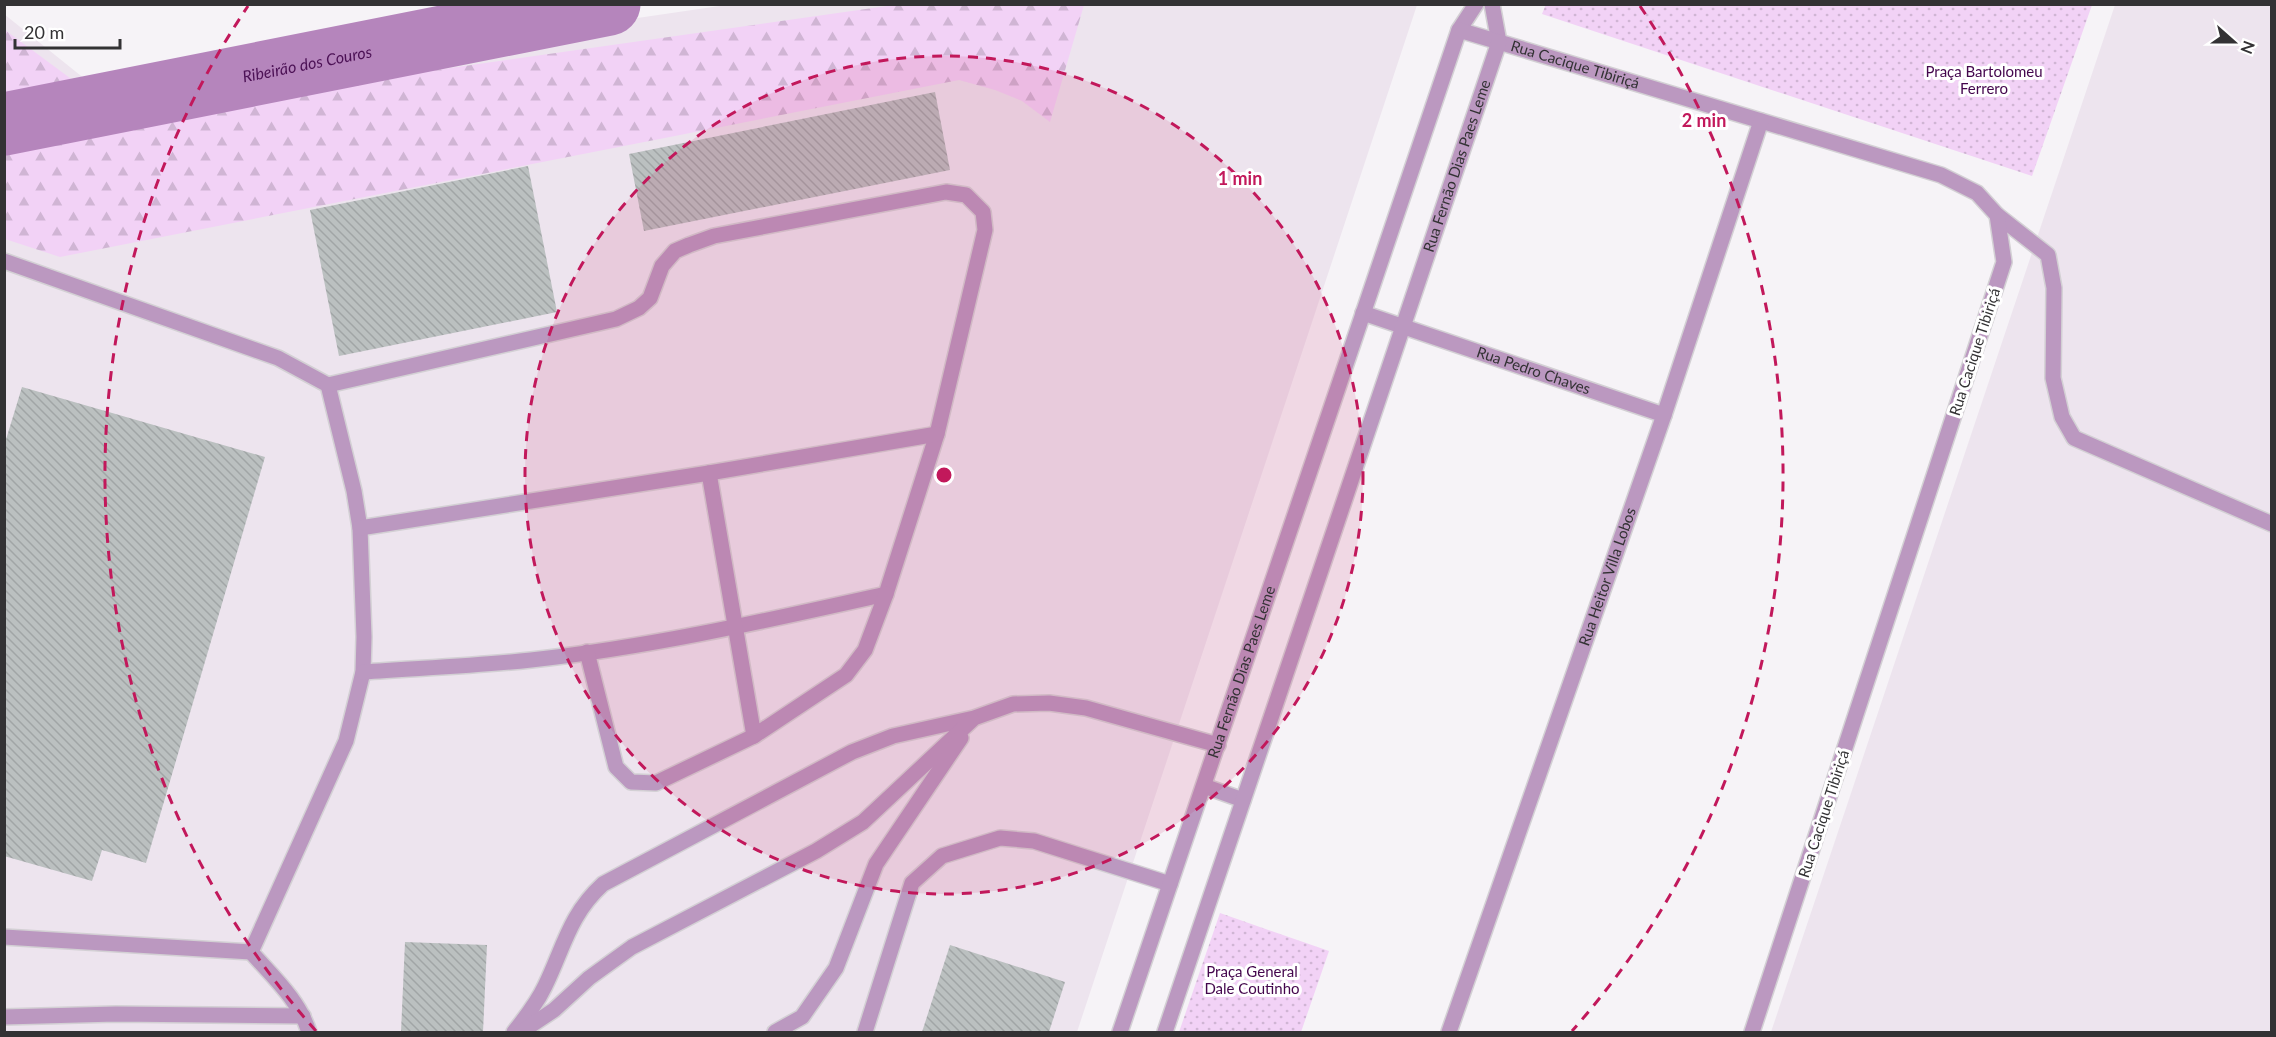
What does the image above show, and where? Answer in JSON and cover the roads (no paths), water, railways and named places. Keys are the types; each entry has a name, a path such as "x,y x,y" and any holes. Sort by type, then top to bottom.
{"street":[{"name":"Rua Fernão Dias Paes Leme","path":"1120,1032 1459,30 1476,4"},
{"name":"Rua Fernão Dias Paes Leme","path":"1165,1032 1499,42 1492,4"},
{"name":"Rua Cacique Tibiriçá","path":"1459,30 1941,175 1977,193 1997,215 2004,262 1752,1032"},
{"name":"Rua Heitor Villa Lobos","path":"1449,1032 1664,415 1761,121"},
{"path":"4,261 112,297 278,358 328,385 616,319 639,308 650,298 662,266 675,251 714,236 946,192 966,195 983,212 985,230 937,434 886,594 865,650 846,675 754,736 656,783 631,782 616,767 587,652"},
{"path":"1997,215 2048,255 2054,288 2053,378 2062,417 2074,438 2271,524"},
{"path":"1363,314 1402,327"},
{"name":"Rua Pedro Chaves","path":"1402,327 1664,415"},
{"path":"251,952 346,741 363,672 360,528 354,491 328,385"},
{"path":"360,528 709,473 937,434"},
{"path":"709,473 754,736"},
{"path":"363,672 531,660 587,652 737,628 886,594"},
{"path":"514,1032 533,1008 546,984 567,933 588,897 603,884 852,752 893,736 974,718 1013,704 1049,703 1086,708 1218,745"},
{"path":"519,1032 554,1010 589,978 632,947 816,851 863,822 974,718"},
{"path":"775,1032 801,1017 836,968 876,864 974,718"},
{"path":"1204,786 1243,800"},
{"path":"865,1032 912,884 942,856 1000,838 1034,841 1170,884"},
{"path":"4,937 251,952 289,996 303,1016 309,1032"},
{"path":"4,1017 116,1014 303,1016"}],"waterway":[{"name":"Ribeirão dos Couros","path":"4,124 609,4"}],"park label":[{"name":"Praça Bartolomeu Ferrero","path":"1984,80"},
{"name":"Praça General Dale Coutinho","path":"1252,980"}]}
